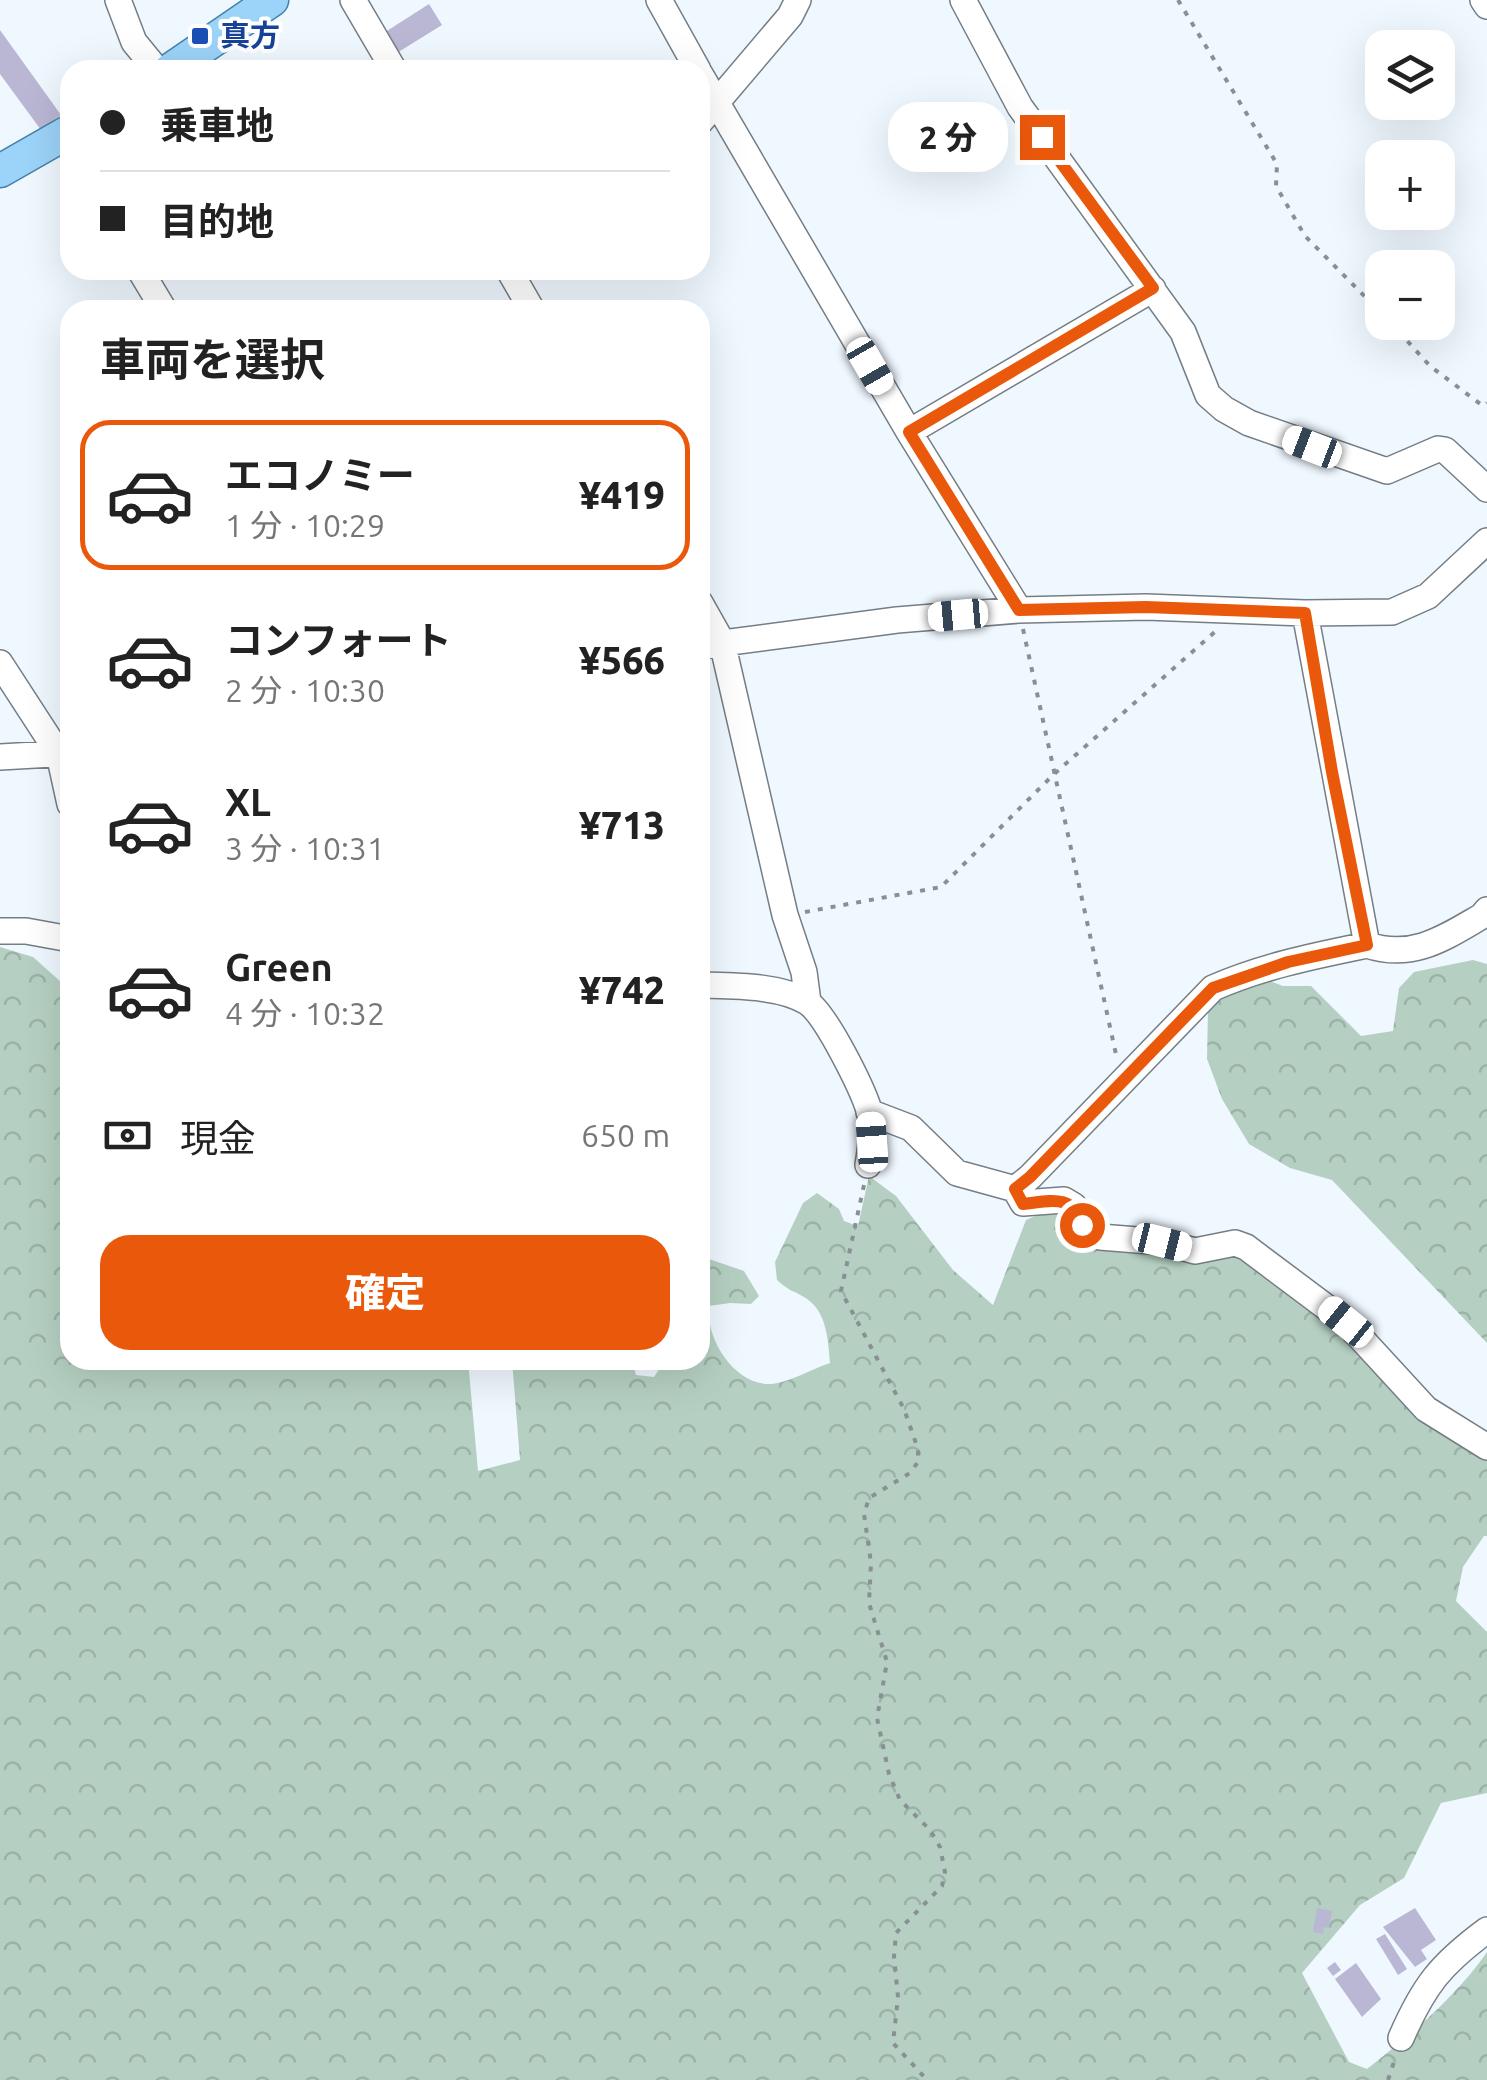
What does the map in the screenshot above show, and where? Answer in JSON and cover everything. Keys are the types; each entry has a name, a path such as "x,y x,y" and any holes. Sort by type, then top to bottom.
{"main road":[{"path":"185,60 272,0"},
{"path":"0,170 60,143"}],"street":[{"path":"118,0 134,42 149,60"},
{"path":"353,0 388,60"},
{"path":"658,0 692,60"},
{"path":"710,111 790,16 798,0"},
{"path":"963,0 1020,107 1182,332 1208,395 1249,423 1386,471 1438,449 1445,450 1487,489"},
{"path":"710,116 1019,610"},
{"path":"909,432 1153,288"},
{"path":"808,1002 804,972 711,644 897,620 1019,610 1392,612 1428,596 1487,541"},
{"path":"1305,613 1367,945"},
{"path":"0,662 60,747"},
{"path":"0,757 60,753"},
{"path":"1015,1189 1213,988 1288,962 1367,945 1382,950 1426,948 1487,910"},
{"path":"0,931 60,937"},
{"path":"710,985 762,988 808,1002 828,1023 869,1112 872,1142 868,1165"},
{"path":"869,1112 911,1128 957,1173 1015,1189 1023,1204 1064,1200 1074,1206 1090,1233 1100,1237 1162,1242 1195,1251 1235,1243 1246,1247 1346,1322 1426,1409 1487,1447"},
{"path":"1401,2038 1420,1994 1452,1956 1487,1930"}],"path":[{"path":"1178,0 1277,164 1276,186 1306,236 1365,297"},
{"path":"1406,340 1430,366 1483,406 1487,402"},
{"path":"785,915 941,887 1053,775 1240,609"},
{"path":"1019,610 1122,1081"},
{"path":"868,1165 841,1291 904,1409 918,1449 918,1462 910,1473 870,1498 864,1514 871,1562 870,1603 888,1662 877,1718 889,1774 900,1800 930,1830 940,1847 945,1872 942,1886 896,1933 898,1996 893,2044 927,2080"}],"green space":[{"path":"0,947 33,957 60,981 60,1370 469,1370 478,1471 520,1460 513,1370 635,1370 636,1375 654,1377 659,1370 710,1370 710,1323 724,1357 745,1377 757,1382 777,1383 830,1363 825,1326 817,1310 777,1280 775,1262 803,1203 817,1193 839,1209 844,1221 858,1226 869,1176 896,1196 953,1270 993,1305 1026,1220 1052,1209 1067,1210 1078,1231 1230,1250 1278,1279 1420,1411 1487,1455 1487,1536 1463,1567 1456,1601 1487,1632 1487,1793 1441,1803 1404,1878 1360,1905 1302,1973 1349,2062 1367,2069 1447,2000 1487,1952 1487,2080 0,2080"},
{"path":"1473,960 1487,964 1487,1343 1332,1180 1290,1168 1249,1144 1222,1099 1207,1059 1208,1009 1215,991 1262,978 1283,986 1311,986 1361,1036 1393,1031 1399,988 1414,972"},
{"path":"710,1259 744,1271 759,1296 751,1304 710,1306"}],"building":[{"path":"429,4 442,25 392,56 379,36"},
{"path":"0,30 60,116 41,130 0,74"},
{"path":"1317,1908 1332,1911 1329,1928 1324,1927 1323,1934 1313,1932"},
{"path":"1415,1908 1436,1940 1421,1950 1427,1959 1415,1967 1383,1927"},
{"path":"1385,1934 1407,1969 1398,1975 1376,1939"},
{"path":"1335,1962 1341,1970 1333,1976 1327,1968"},
{"path":"1356,1963 1381,1999 1362,2017 1335,1979"}],"place":[{"name":"真方","path":"200,36"}],"route":[{"path":"1042,137 1153,288 909,432 1019,610 1146,607 1305,613 1367,945 1288,962 1213,988 1015,1189 1023,1204 1064,1200 1074,1206 1082,1225"}]}
